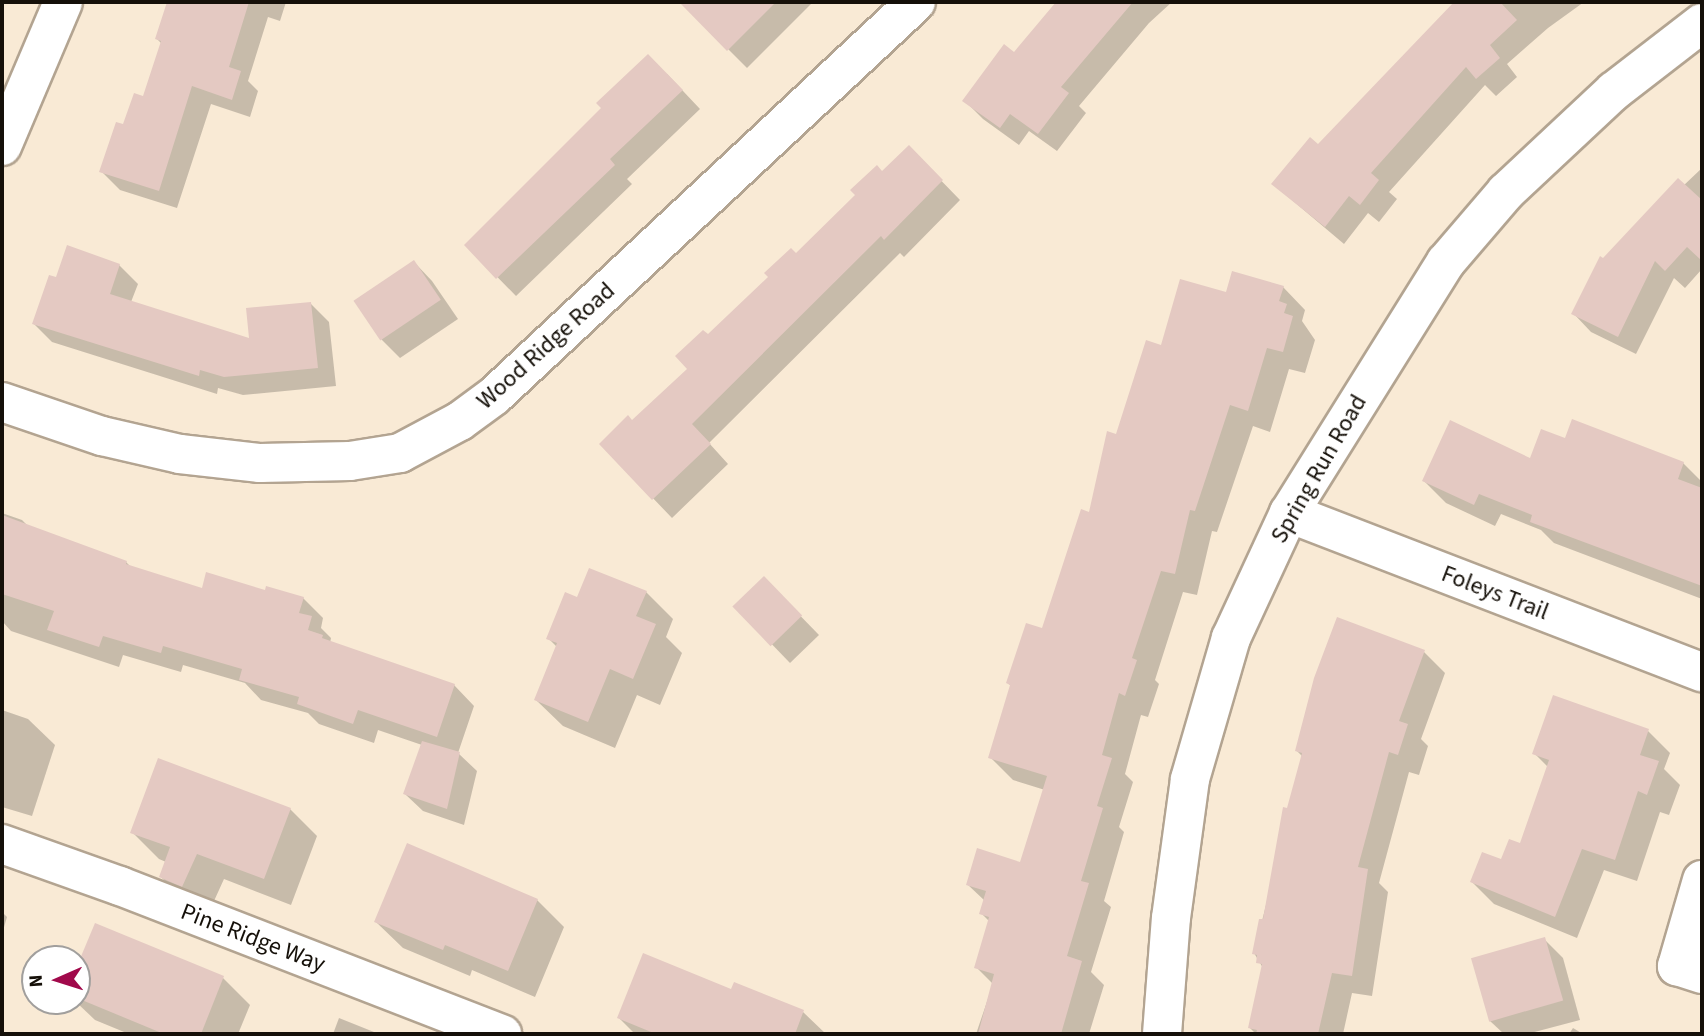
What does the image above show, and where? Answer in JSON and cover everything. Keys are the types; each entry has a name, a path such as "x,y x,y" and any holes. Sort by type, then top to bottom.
{"street":[{"path":"2,146 63,2"},
{"name":"Wood Ridge Road","path":"2,402 102,436 180,454 260,463 350,461 400,453 460,421 494,396 916,2"},
{"name":"Spring Run Road","path":"1162,1034 1171,918 1190,779 1231,638 1289,513 1446,262 1506,192 1614,91 1702,23"},
{"name":"Foleys Trail","path":"1289,513 1702,672"},
{"name":"Pine Ridge Way","path":"2,844 120,886 502,1034"},
{"path":"1702,880 1677,966 1702,974"}],"building":[{"path":"167,2 249,2 229,67 241,71 232,100 192,86 159,191 99,172 116,122 123,124 134,93 143,96 161,41 155,39"},
{"path":"679,2 776,2 727,51"},
{"path":"1056,2 1133,2 1061,87 1069,93 1038,134 1010,114 1000,128 962,101 1004,44 1014,52"},
{"path":"1454,2 1500,2 1517,20 1490,45 1500,58 1476,79 1466,67 1371,173 1379,180 1360,205 1349,196 1325,227 1271,184 1310,137 1318,144"},
{"path":"648,54 683,90 610,159 615,165 496,279 464,245 601,108 596,103"},
{"path":"909,145 943,180 884,240 881,236 692,424 711,444 652,500 599,444 628,415 632,420 687,369 675,356 703,330 708,334 768,277 764,273 791,248 796,253 855,195 850,190 877,165 882,171"},
{"path":"1678,178 1702,200 1702,261 1687,247 1665,271 1655,261 1618,337 1571,314 1600,256 1603,258"},
{"path":"67,245 120,264 110,294 249,338 246,308 311,302 318,368 224,377 200,370 199,376 32,324 49,275 56,277"},
{"path":"414,260 441,300 380,341 353,301"},
{"path":"1232,271 1284,286 1279,301 1287,304 1284,313 1293,316 1283,352 1267,348 1248,411 1230,405 1195,511 1190,510 1175,574 1161,571 1132,658 1137,660 1125,696 1119,693 1102,755 1112,758 1097,806 1103,808 1081,881 1089,883 1067,956 1082,961 1061,1034 978,1034 994,974 974,968 989,917 979,914 986,891 966,885 977,848 1020,862 1047,776 988,758 1010,685 1006,683 1026,623 1042,628 1081,509 1089,512 1107,431 1116,434 1146,340 1161,345 1180,279 1226,292"},
{"path":"1572,419 1684,462 1678,479 1702,488 1702,586 1530,522 1532,515 1479,494 1474,505 1422,481 1450,420 1530,458 1541,429 1565,438"},
{"path":"2,515 127,561 126,564 202,588 206,572 265,590 266,586 304,597 299,613 312,616 308,630 323,635 322,638 455,684 437,737 358,710 353,724 297,704 299,697 239,680 242,669 163,646 161,653 103,636 99,647 47,630 54,611 2,594"},
{"path":"589,568 647,591 636,616 656,624 633,679 610,669 588,722 534,700 557,643 546,639 565,592 577,597"},
{"path":"764,576 802,616 771,646 732,607"},
{"path":"1337,617 1425,650 1399,721 1408,724 1398,755 1389,752 1358,867 1368,869 1352,976 1332,973 1318,1034 1256,1034 1257,1030 1248,1028 1262,964 1256,963 1257,955 1252,954 1259,919 1263,919 1283,807 1287,808 1302,753 1295,751 1314,678"},
{"path":"1553,695 1649,729 1640,755 1659,761 1647,795 1638,791 1615,860 1582,849 1555,917 1470,882 1482,852 1501,859 1509,839 1520,843 1549,760 1532,754"},
{"path":"422,741 460,752 447,809 403,794"},
{"path":"158,758 291,808 264,879 197,854 182,887 159,877 170,847 130,833"},
{"path":"407,843 538,899 508,971 445,945 443,950 374,922"},
{"path":"95,923 224,976 201,1034 164,1034 91,1004 91,945 86,945"},
{"path":"1545,937 1563,1000 1489,1022 1471,958"},
{"path":"643,953 731,989 734,982 804,1010 795,1034 656,1034 617,1018"}]}
